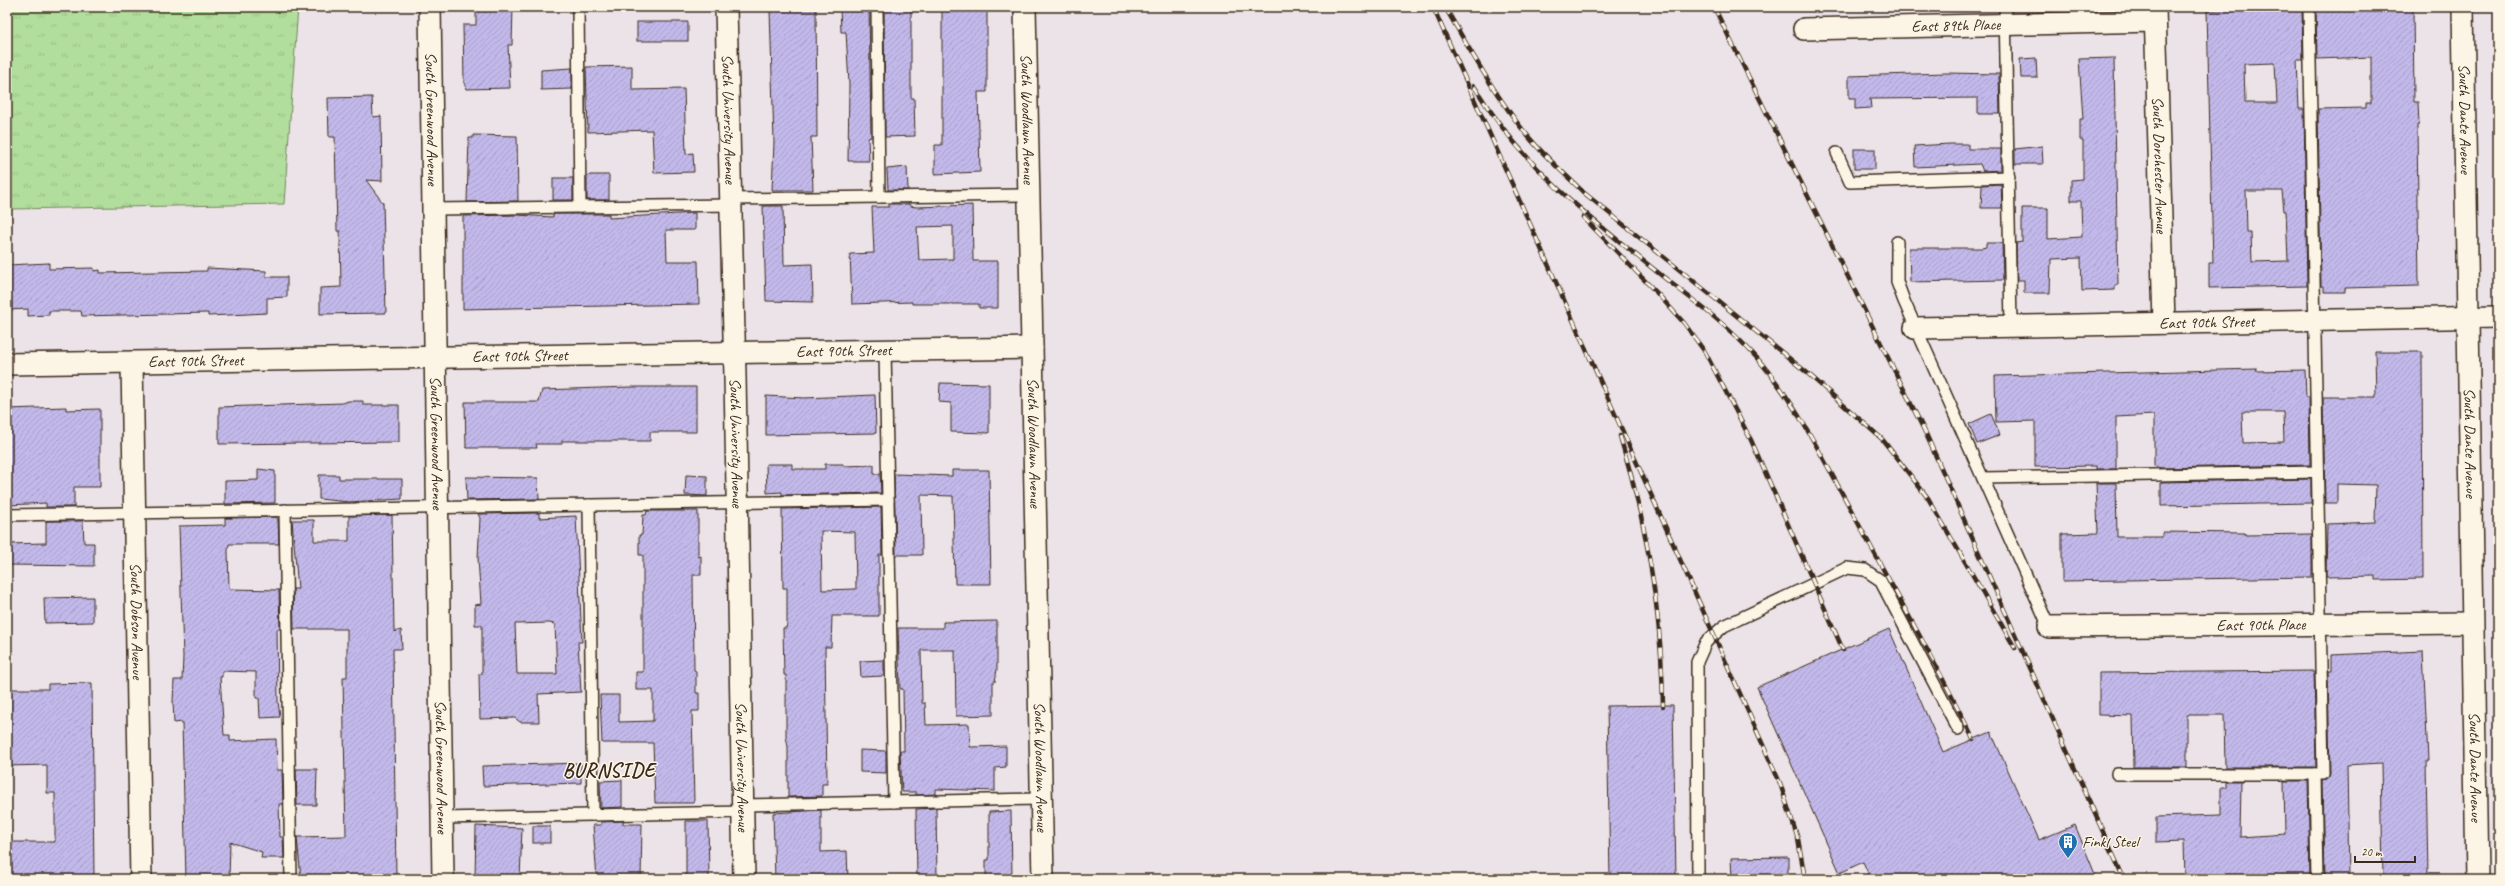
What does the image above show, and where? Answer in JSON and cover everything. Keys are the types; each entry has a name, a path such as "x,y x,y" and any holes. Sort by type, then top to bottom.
{"street":[{"name":"South Greenwood Avenue","path":"430,7 443,879"},
{"name":"South University Avenue","path":"726,7 735,352 744,879"},
{"name":"South Woodlawn Avenue","path":"1025,7 1043,879"},
{"name":"South Dante Avenue","path":"2463,7 2470,318 2472,623 2477,879"},
{"name":"East 89th Place","path":"1804,29 2005,16 2155,14"},
{"name":"South Dorchester Avenue","path":"2155,14 2164,323"},
{"name":"East 90th Street","path":"1915,328 2498,317"},
{"name":"East 90th Street","path":"7,364 1032,348"},
{"name":"South Dobson Avenue","path":"132,363 141,879"},
{"name":"East 90th Place","path":"2050,627 2472,623"}],"lane":[{"path":"578,7 580,207"},
{"path":"877,7 880,197"},
{"path":"2117,774 2323,774 2309,7"},
{"path":"2005,16 2012,326"},
{"path":"1837,153 1850,182 2008,177"},
{"path":"433,209 580,207 880,197 1029,195"},
{"path":"1897,242 1897,282 1915,328 2050,627"},
{"path":"885,350 894,802"},
{"path":"1983,478 2317,472"},
{"path":"7,515 888,500"},
{"path":"589,505 593,815"},
{"path":"285,510 292,879"},
{"path":"1698,879 1697,662 1706,642 1724,626 1847,568 1865,570 1880,580 1958,728"},
{"path":"2315,774 2317,879"},
{"path":"442,818 593,815 894,802 1041,799"}],"green space":[{"path":"16,7 298,7 284,204 11,209 7,321 7,16"}],"building":[{"path":"476,7 513,7 512,45 508,45 510,88 466,89 464,82 463,25 476,25"},
{"path":"869,7 871,137 868,138 869,161 848,161 849,84 846,32 841,32 840,8"},
{"path":"942,7 987,7 987,92 978,92 980,172 935,174 935,145 942,145"},
{"path":"2297,7 2297,10 2302,10 2303,60 2297,60 2299,109 2304,109 2307,286 2209,288 2209,263 2213,263 2207,10","holes":["2275,63 2277,103 2245,103 2244,64","2246,191 2282,191 2284,211 2286,211 2288,261 2252,262 2251,233 2247,233"]},
{"path":"2413,7 2414,102 2418,102 2419,125 2417,125 2419,286 2345,288 2345,292 2324,292 2324,286 2321,286 2318,109 2366,108 2366,103 2371,103 2371,57 2317,59 2316,10"},
{"path":"911,8 911,98 914,98 915,136 885,137 884,9"},
{"path":"816,9 817,137 811,137 813,190 772,190 774,142 770,10"},
{"path":"637,22 688,22 688,41 637,41"},
{"path":"2036,58 2037,78 2021,78 2020,59"},
{"path":"2114,58 2118,285 2115,285 2115,290 2082,291 2081,258 2051,259 2050,293 2024,293 2024,280 2017,280 2016,243 2022,242 2022,208 2048,208 2048,239 2082,237 2081,201 2071,201 2071,180 2083,179 2083,140 2080,140 2080,119 2083,119 2079,59"},
{"path":"632,66 632,90 684,89 686,154 693,153 694,172 654,173 652,130 588,132 586,67"},
{"path":"572,68 572,89 541,90 541,70"},
{"path":"1946,73 1999,74 2000,114 1978,114 1978,98 1870,99 1871,108 1855,109 1855,98 1849,98 1849,76"},
{"path":"372,97 373,117 381,116 382,181 366,180 383,203 386,313 320,314 320,288 341,287 340,231 337,231 335,137 329,137 328,98"},
{"path":"473,135 517,136 518,201 467,202 469,138 473,138"},
{"path":"1968,144 1968,149 2001,149 2001,170 1983,171 1980,164 1915,167 1914,146"},
{"path":"2042,146 2043,164 2015,164 2015,149"},
{"path":"1854,149 1875,149 1875,169 1854,169"},
{"path":"907,167 908,190 888,190 887,169"},
{"path":"590,175 609,175 609,200 587,200 587,177"},
{"path":"553,178 573,178 573,200 553,200"},
{"path":"2001,184 2002,208 1981,208 1982,185"},
{"path":"889,204 909,204 910,206 917,207 972,205 973,261 998,261 998,308 979,308 979,304 912,304 912,302 852,304 850,254 874,253 872,207 889,207","holes":["953,226 953,259 919,260 917,227"]},
{"path":"763,206 783,206 784,265 812,264 813,302 766,301"},
{"path":"695,213 695,230 666,230 667,261 698,261 699,304 463,309 463,216 517,215 553,217 553,214 609,214 609,218"},
{"path":"1986,243 2002,243 2003,280 1910,282 1909,248 1981,248 1986,247"},
{"path":"49,263 49,269 94,268 94,271 100,270 100,273 207,271 207,268 266,271 266,277 287,277 287,297 267,298 267,313 208,316 208,313 82,316 81,311 49,311 49,315 28,316 28,309 8,310 8,265"},
{"path":"2375,352 2422,352 2423,579 2375,580 2375,576 2326,577 2327,524 2375,522 2376,485 2337,484 2337,503 2325,503 2323,397 2376,397"},
{"path":"2257,369 2256,371 2305,370 2306,397 2309,397 2310,465 2161,468 2154,466 2154,415 2116,417 2116,469 2096,469 2096,466 2035,467 2035,421 1996,422 1995,376","holes":["2242,412 2283,412 2284,442 2243,443"]},
{"path":"940,383 989,384 989,433 951,432 951,403 939,402"},
{"path":"630,387 696,387 696,432 650,432 650,441 562,441 562,444 536,444 537,448 466,448 465,402 539,402 542,390"},
{"path":"875,395 876,433 766,435 766,396 804,398"},
{"path":"348,401 363,401 363,405 399,405 399,442 219,444 219,407 343,403"},
{"path":"66,407 66,410 100,409 100,487 74,487 74,507 46,507 46,503 10,505 7,409"},
{"path":"1991,414 2000,435 1977,444 1969,424"},
{"path":"766,464 792,464 792,469 825,469 825,464 843,464 843,466 874,465 874,474 880,474 881,493 782,495 782,492 767,493"},
{"path":"258,469 275,471 275,503 225,504 225,481 258,480"},
{"path":"952,470 989,470 991,584 955,584 953,496 921,495 922,555 896,555 894,474 952,476"},
{"path":"319,475 339,475 339,479 402,479 402,499 349,502 319,499"},
{"path":"686,475 707,476 707,496 685,495"},
{"path":"466,477 538,478 539,499 467,500"},
{"path":"2311,479 2311,503 2161,506 2161,482"},
{"path":"2096,483 2116,483 2117,537 2162,537 2162,532 2245,533 2245,535 2312,534 2312,577 2062,581 2062,534 2098,533"},
{"path":"881,507 882,555 879,555 879,616 832,616 831,647 825,647 827,784 822,784 822,796 788,797 786,675 784,675 783,628 786,628 787,624 787,588 783,588 782,509","holes":["821,531 855,532 856,589 822,590"]},
{"path":"647,511 698,511 698,557 701,556 701,575 693,575 694,670 696,671 696,693 699,693 699,711 692,711 694,803 655,803 653,743 602,743 600,695 619,695 619,722 653,721 653,690 636,690 636,672 643,672 643,555 639,555 639,535 642,535 643,515 646,515"},
{"path":"539,513 539,518 576,516 582,642 578,642 581,692 538,694 539,722 520,722 515,718 480,719 479,674 482,674 482,625 475,625 475,605 481,604 478,558 480,518 478,514","holes":["515,624 555,624 557,674 517,674"]},
{"path":"392,515 394,632 401,630 402,649 393,649 396,878 301,879 297,837 346,836 343,677 347,677 347,629 294,629 293,589 298,589 292,520 314,520 314,541 349,541 349,516"},
{"path":"276,517 278,520 279,544 229,544 228,550 229,589 279,590 280,629 277,629 278,701 280,717 260,718 259,698 256,698 256,672 222,671 222,677 220,677 224,735 230,735 230,741 276,739 277,770 282,770 283,804 279,804 280,837 283,837 284,858 261,858 262,852 230,842 229,879 186,879 182,722 174,723 173,702 174,680 182,680 183,657 179,526 225,525 225,518"},
{"path":"46,521 83,521 84,543 94,543 94,566 7,565 7,544 46,543"},
{"path":"93,597 93,622 45,623 44,598"},
{"path":"997,621 997,669 995,682 993,682 993,715 956,716 955,650 921,650 922,703 925,703 926,725 969,724 970,747 1006,746 1006,767 995,768 995,791 936,789 936,794 916,795 916,792 902,792 900,751 904,751 903,689 900,689 898,628 943,628 943,622"},
{"path":"1889,629 1943,752 1991,732 2039,840 2075,825 2097,879 1871,879 1863,862 1840,873 1757,687"},
{"path":"2423,651 2428,761 2426,761 2428,879 2383,879 2381,763 2347,765 2349,879 2324,879 2322,781 2327,780 2330,774 2328,671 2331,671 2331,655"},
{"path":"884,660 884,676 861,677 860,661"},
{"path":"2314,671 2316,767 2225,767 2224,715 2187,715 2187,767 2134,767 2133,716 2099,715 2099,673"},
{"path":"92,683 94,879 7,879 7,842 55,842 55,793 47,793 47,765 7,766 7,689 48,689 48,684"},
{"path":"1673,705 1676,879 1610,879 1607,706"},
{"path":"860,750 886,751 886,773 860,772"},
{"path":"581,763 581,783 483,786 482,766"},
{"path":"296,769 317,769 316,805 297,805"},
{"path":"622,780 622,807 601,808 600,781"},
{"path":"2226,781 2241,781 2240,837 2285,834 2284,781 2308,781 2310,879 2185,879 2184,841 2156,842 2156,817 2221,815 2221,787 2226,787"},
{"path":"936,808 937,879 917,879 916,809"},
{"path":"821,810 821,852 847,851 848,879 775,879 773,813"},
{"path":"1011,811 1012,879 986,879 986,860 989,860 989,812"},
{"path":"623,821 623,824 642,824 641,879 597,879 593,825 601,825 601,822"},
{"path":"686,821 708,821 709,879 686,879"},
{"path":"476,826 522,828 520,879 475,879"},
{"path":"533,826 550,826 550,843 533,843"},
{"path":"1788,857 1788,879 1732,879 1731,858"}],"railway":[{"path":"1433,7 1780,783 1798,839 1805,879"},
{"path":"1445,7 1484,73 1505,105 1527,135 1554,164 1583,192 1805,371 1882,439 1928,498 2015,648"},
{"path":"1714,7 1926,434 2124,879"},
{"path":"1474,86 1494,117 1516,144 1563,194 1615,238 1726,327 1756,357 1770,374 1795,410 1818,448 1928,651 1973,739"},
{"path":"1583,217 1656,292 1684,323 1705,352 1751,440 1843,650"},
{"path":"1620,436 1638,503 1651,570 1660,637 1663,706"}],"place":[{"name":"Finkl Steel","path":"2068,859"}],"district":[{"name":"BURNSIDE","path":"609,770"}]}
